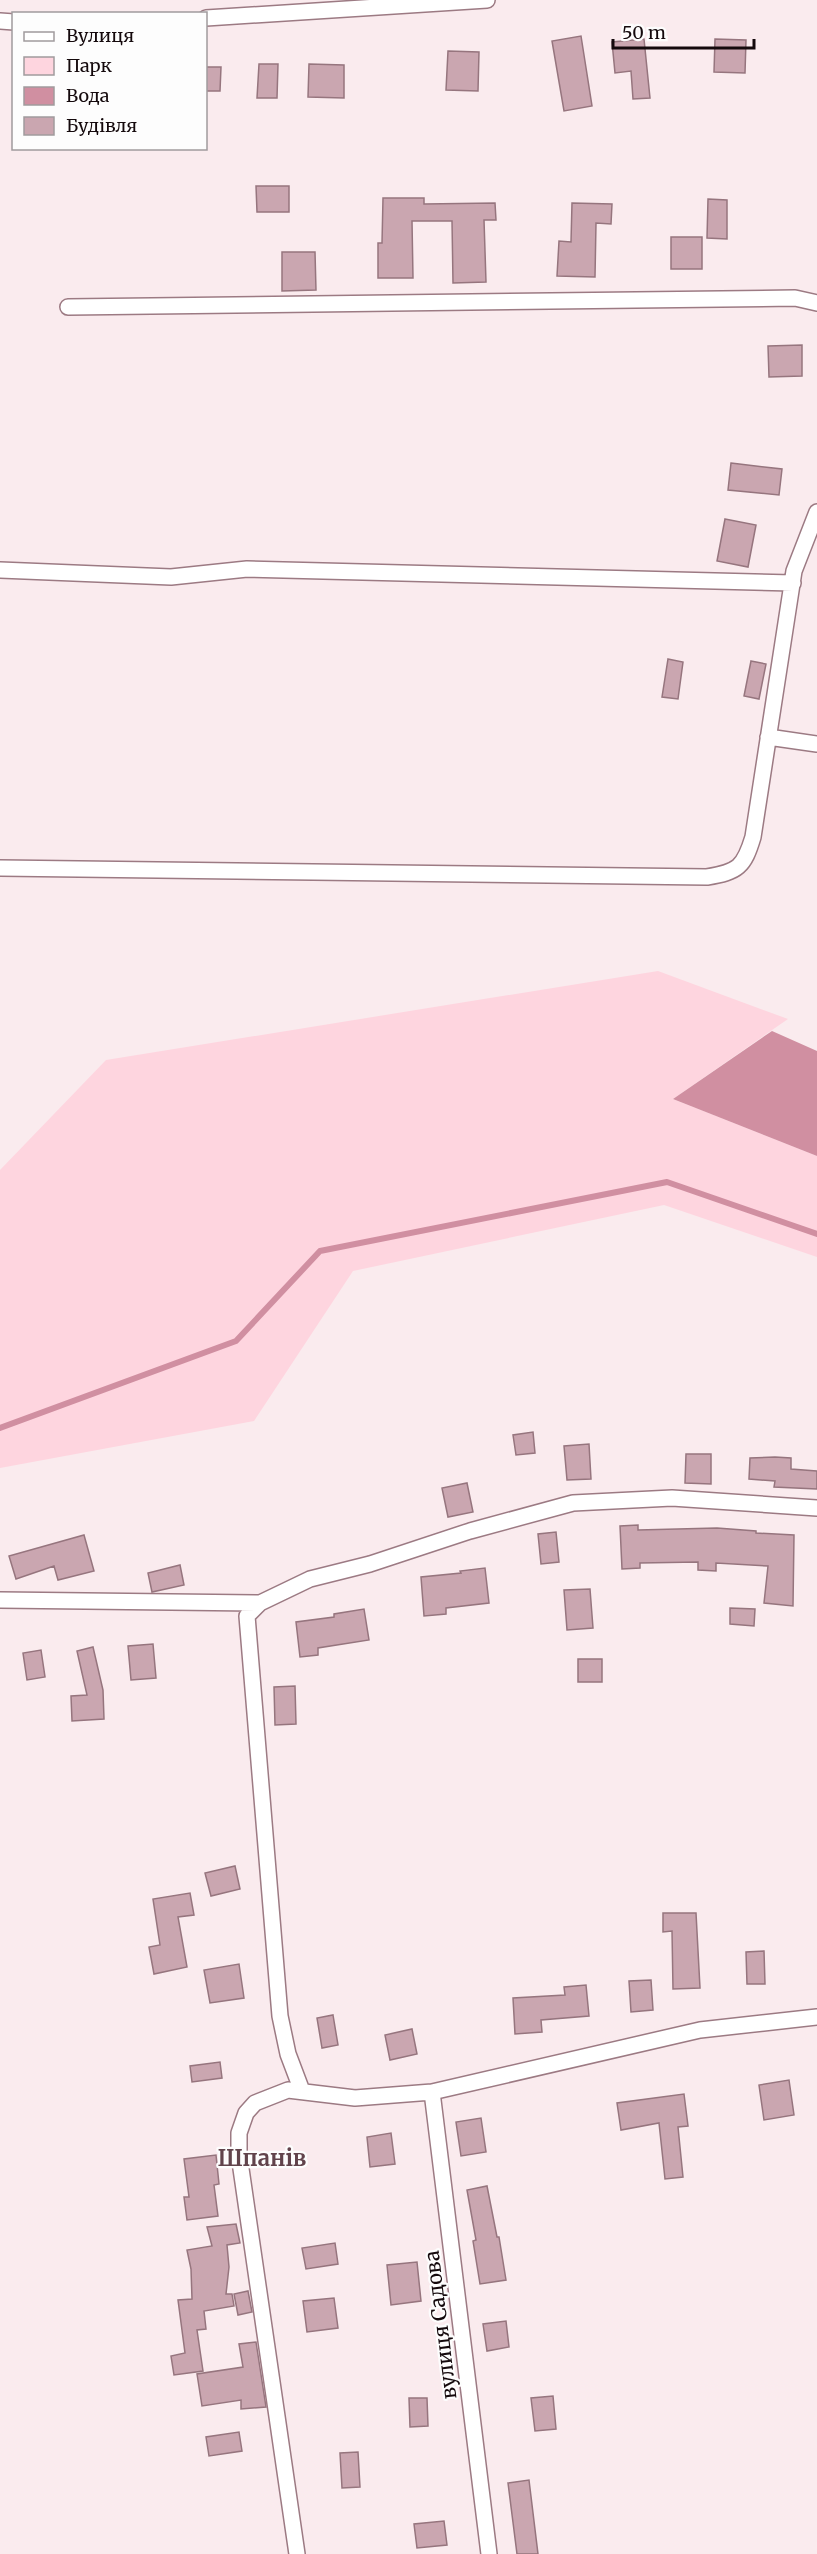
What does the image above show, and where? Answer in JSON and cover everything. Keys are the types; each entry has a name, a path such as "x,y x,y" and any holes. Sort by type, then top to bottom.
{"street":[{"path":"207,18 487,0"},
{"path":"68,307 795,298 817,303"},
{"path":"0,868 707,877 724,875 739,868 748,854 753,837 794,571 817,512"},
{"path":"0,570 171,577 247,569 793,583"},
{"path":"768,737 817,744"},
{"path":"302,2091 288,2054 279,2005 247,1616 260,1604 310,1579 370,1564 470,1531 573,1503 672,1498 817,1508"},
{"path":"0,1600 260,1604"},
{"path":"297,2554 239,2155 239,2133 246,2113 255,2103 288,2091 355,2097 432,2092 700,2030 817,2017"},
{"name":"вулиця Садова","path":"432,2092 489,2554"}],"green space":[{"path":"658,971 788,1019 673,1099 817,1156 817,1257 664,1205 353,1271 254,1421 0,1468 0,1170 106,1060"}],"water":[{"path":"772,1031 817,1051 817,1156 673,1099"}],"building":[{"path":"581,36 592,106 564,111 552,41"},
{"path":"644,39 650,98 633,99 631,71 615,73 612,42"},
{"path":"715,39 746,40 745,73 714,72"},
{"path":"448,51 479,52 478,91 446,90"},
{"path":"259,64 278,64 277,98 257,98"},
{"path":"309,64 344,65 344,98 308,97"},
{"path":"207,67 221,67 220,91 207,91"},
{"path":"256,186 289,186 289,212 257,212"},
{"path":"383,198 424,198 424,204 495,203 496,220 484,220 486,282 453,283 452,221 412,221 413,278 378,278 378,243 382,243"},
{"path":"708,199 727,200 727,239 707,238"},
{"path":"572,203 612,204 611,224 596,223 595,277 557,276 559,241 571,242"},
{"path":"671,237 702,237 702,269 671,269"},
{"path":"282,252 315,252 316,290 282,291"},
{"path":"802,345 802,376 769,377 768,346"},
{"path":"731,463 782,469 779,495 728,490"},
{"path":"725,519 756,525 748,567 717,561"},
{"path":"668,659 683,662 678,699 662,697"},
{"path":"751,661 766,664 759,699 744,696"},
{"path":"533,1432 535,1453 516,1455 513,1435"},
{"path":"589,1444 591,1479 567,1480 564,1446"},
{"path":"686,1454 711,1454 711,1484 685,1483"},
{"path":"750,1458 791,1458 791,1469 817,1471 817,1489 774,1487 775,1481 749,1479"},
{"path":"467,1483 473,1512 448,1517 442,1488"},
{"path":"638,1525 638,1530 717,1528 794,1535 793,1606 764,1603 768,1566 716,1563 716,1571 698,1570 698,1562 640,1563 640,1568 622,1569 620,1526"},
{"path":"556,1532 559,1562 541,1564 538,1534"},
{"path":"84,1535 94,1571 58,1580 54,1566 16,1579 9,1556"},
{"path":"180,1565 184,1585 152,1592 148,1573"},
{"path":"485,1568 489,1603 446,1608 446,1614 424,1616 421,1577"},
{"path":"590,1589 593,1628 567,1630 564,1590"},
{"path":"730,1608 755,1609 754,1626 730,1624"},
{"path":"364,1609 369,1640 318,1648 318,1655 300,1657 296,1622 334,1617 334,1614"},
{"path":"153,1644 156,1678 131,1680 128,1646"},
{"path":"93,1647 103,1690 104,1719 72,1721 71,1696 87,1695 77,1651"},
{"path":"41,1650 45,1677 27,1680 23,1653"},
{"path":"578,1659 602,1659 602,1682 578,1682"},
{"path":"295,1686 296,1724 275,1725 274,1687"},
{"path":"235,1866 240,1889 211,1896 205,1873"},
{"path":"190,1893 194,1915 178,1917 187,1967 154,1974 149,1947 160,1945 153,1899"},
{"path":"663,1913 696,1913 700,1988 673,1989 672,1931 663,1932"},
{"path":"764,1951 765,1984 747,1984 746,1952"},
{"path":"239,1964 244,1998 210,2003 204,1970"},
{"path":"651,1980 653,2010 631,2012 629,1981"},
{"path":"586,1985 589,2016 541,2020 542,2032 515,2034 513,1998 565,1995 564,1987"},
{"path":"333,2015 338,2045 322,2048 317,2018"},
{"path":"412,2029 417,2054 390,2060 385,2035"},
{"path":"220,2062 222,2078 192,2082 190,2066"},
{"path":"789,2080 794,2115 764,2120 759,2085"},
{"path":"684,2094 688,2126 678,2127 683,2177 665,2179 659,2123 621,2130 617,2103"},
{"path":"481,2118 486,2152 461,2156 456,2122"},
{"path":"391,2133 395,2164 370,2167 367,2137"},
{"path":"216,2155 219,2184 214,2185 218,2216 187,2220 184,2197 189,2197 184,2159"},
{"path":"487,2186 506,2280 480,2284 473,2241 476,2240 467,2190"},
{"path":"236,2224 240,2243 227,2245 229,2267 226,2294 232,2294 234,2306 204,2311 206,2329 197,2330 203,2371 174,2375 171,2356 185,2353 178,2300 192,2299 191,2269 187,2250 212,2246 207,2227"},
{"path":"335,2243 338,2264 306,2269 302,2248"},
{"path":"417,2262 421,2301 391,2305 387,2265"},
{"path":"248,2291 252,2312 238,2315 234,2294"},
{"path":"334,2298 338,2328 307,2332 303,2301"},
{"path":"506,2321 509,2347 487,2351 483,2324"},
{"path":"256,2342 266,2407 241,2409 241,2400 202,2406 197,2374 243,2367 239,2344"},
{"path":"553,2396 556,2429 535,2431 531,2398"},
{"path":"409,2398 427,2398 428,2426 410,2427"},
{"path":"239,2432 242,2451 209,2456 206,2437"},
{"path":"358,2452 360,2487 342,2488 340,2453"},
{"path":"529,2480 538,2554 517,2554 508,2483"},
{"path":"444,2521 447,2545 417,2548 414,2524"}],"waterway":[{"path":"0,1428 236,1341 320,1251 667,1182 817,1234"}],"district":[{"name":"Шпанів","path":"262,2158"}]}
